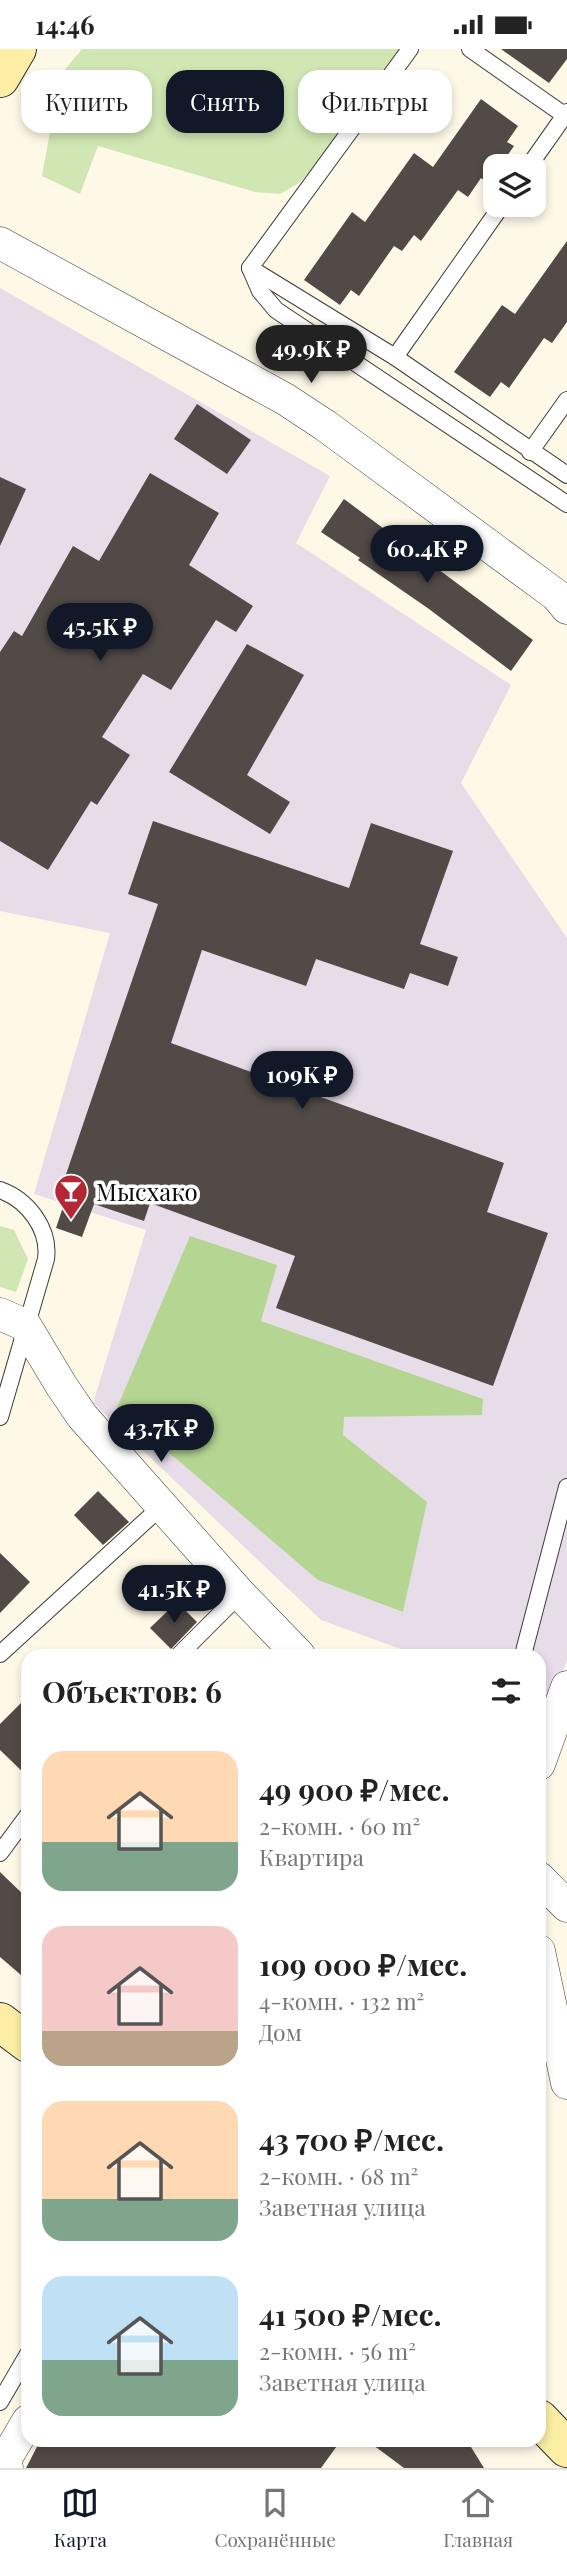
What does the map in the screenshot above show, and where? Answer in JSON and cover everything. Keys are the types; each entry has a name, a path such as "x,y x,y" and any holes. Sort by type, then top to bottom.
{"street":[{"path":"0,78 17,49"},
{"path":"0,243 285,399 326,426 556,595 567,608"},
{"path":"13,1319 82,1416 240,1594 293,1649"},
{"path":"546,1745 567,1687"},
{"path":"546,1885 567,1906"},
{"path":"546,1984 567,2083"},
{"path":"0,2022 21,2038"},
{"path":"546,2426 567,2448"},
{"path":"3,2465 21,2433"}],"lane":[{"path":"250,268 410,49"},
{"path":"470,49 566,114 538,154"},
{"path":"395,356 493,217"},
{"path":"250,268 395,356 530,452 567,475"},
{"path":"250,268 260,291 276,310 567,504"},
{"path":"530,452 567,400"},
{"path":"0,1189 18,1199 27,1208 45,1233 47,1246 46,1259 13,1319 9,1390 0,1417"},
{"path":"525,1649 567,1487"},
{"path":"0,1654 163,1506"},
{"path":"185,1649 240,1594"},
{"path":"0,1853 21,1824"},
{"path":"0,2402 21,2366"}],"shaded area":[{"path":"0,288 330,476 296,543 511,685 461,783 567,938 567,1660 551,1705 546,1703 546,1649 401,1649 321,1620 93,1403 146,1230 34,1194 110,933 0,911"}],"green space":[{"path":"82,49 410,49 394,70 298,70 298,133 345,133 299,183 280,194 255,192 98,146 80,194 42,176 50,133 152,133 152,70 65,70"},
{"path":"0,1226 14,1230 28,1259 16,1292 0,1287"},
{"path":"190,1236 277,1265 261,1321 483,1399 482,1415 344,1417 343,1435 427,1502 403,1612 318,1580 117,1408"}],"building":[{"path":"501,49 567,49 567,59 549,83"},
{"path":"481,99 518,126 507,142 514,146 508,154 483,154 483,179 481,178 468,197 458,190 421,241 414,235 402,251 394,246 359,296 351,290 340,305 304,280 352,212 365,222 414,153 433,167"},
{"path":"567,241 567,322 552,343 544,338 509,388 501,382 490,397 454,372 502,305 515,314"},
{"path":"197,404 251,440 227,474 174,439"},
{"path":"150,473 219,513 189,565 253,606 236,632 216,620 171,690 143,674 102,737 130,755 97,805 91,801 48,870 0,841 0,652 14,631 22,636 73,546 99,561"},
{"path":"0,477 26,489 0,546"},
{"path":"344,499 533,640 511,671 321,532"},
{"path":"247,644 304,675 247,775 290,802 270,834 169,772"},
{"path":"153,821 349,888 371,823 453,851 420,944 458,957 448,986 410,973 404,989 316,959 306,986 202,950 171,1043 504,1163 487,1212 548,1233 493,1386 276,1308 295,1256 150,1203 144,1221 94,1204 82,1237 56,1228 67,1195 60,1192 158,904 128,894"},
{"path":"98,1491 129,1522 103,1545 74,1515"},
{"path":"0,1553 30,1582 0,1613"},
{"path":"177,1602 197,1622 171,1649 150,1628"},
{"path":"21,1703 21,1770 0,1750 0,1724"},
{"path":"0,1872 21,1892 21,1975 0,1957"},
{"path":"37,2447 336,2447 321,2468 26,2468"},
{"path":"376,2447 471,2447 484,2468 404,2468"}],"place":[{"name":"Мысхако","path":"71,1221"}]}
